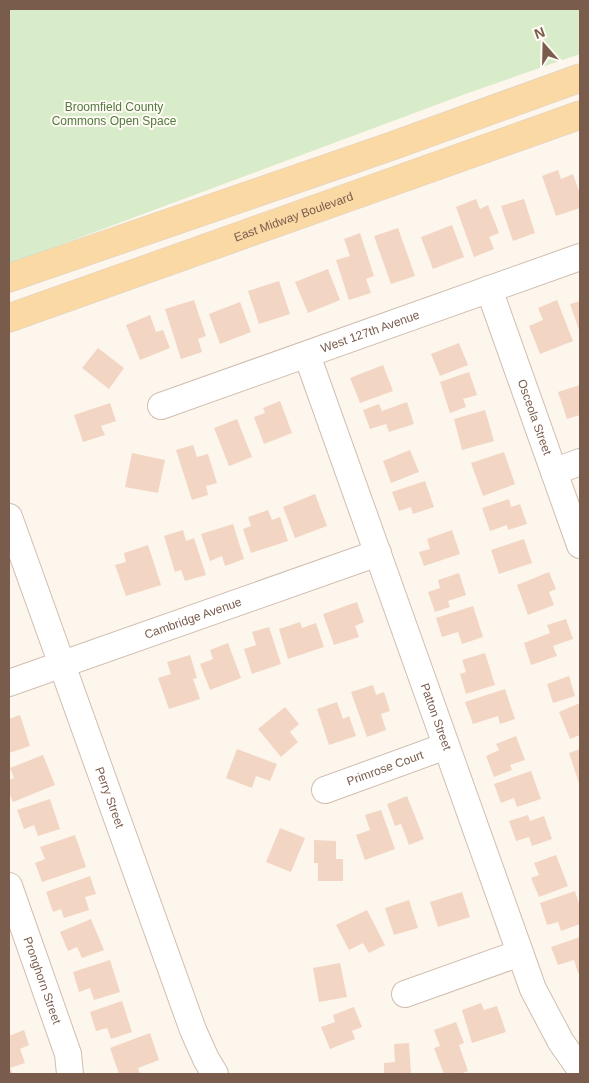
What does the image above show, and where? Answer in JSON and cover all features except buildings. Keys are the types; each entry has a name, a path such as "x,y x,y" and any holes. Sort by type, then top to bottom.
{"main road":[{"path":"9,278 389,147 580,78"},
{"name":"East Midway Boulevard","path":"9,318 580,115"}],"street":[{"name":"West 127th Avenue","path":"161,406 580,257"},
{"name":"Osceola Street","path":"489,289 580,545"},
{"name":"Patton Street","path":"307,355 533,988 561,1042 580,1069"},
{"path":"554,472 580,462"},
{"name":"Perry Street","path":"9,517 193,1030 215,1074"},
{"name":"Cambridge Avenue","path":"9,683 378,553"},
{"name":"Primrose Court","path":"325,790 446,746"},
{"name":"Pronghorn Street","path":"11,900 68,1054 70,1074"},
{"path":"405,994 520,953"}],"green space":[{"name":"Broomfield County Commons Open Space","path":"9,9 580,9 580,54 468,93 9,264"}]}
